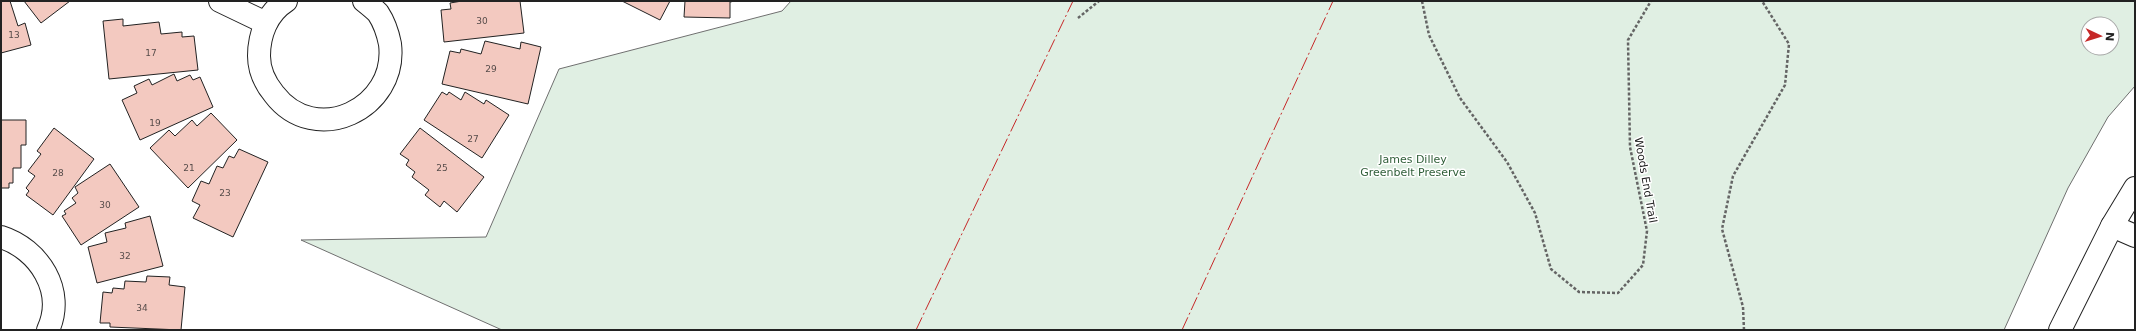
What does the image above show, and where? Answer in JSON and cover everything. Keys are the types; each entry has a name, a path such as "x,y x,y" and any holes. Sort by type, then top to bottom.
{"street":[{"path":"220,1 266,23"},
{"path":"286,1 279,5 266,23 259,44 259,65 266,85 279,102 297,114 317,120 338,119 358,111 375,98 386,78 391,56 388,34 378,14 364,1"},
{"path":"2060,330 2112,226 2135,188"},
{"path":"2112,226 2135,236"},
{"path":"1,237 15,242 34,256 48,276 53,299 51,323 48,330"}],"path":[{"path":"1078,18 1099,1"},
{"name":"Woods End Trail","path":"1422,1 1429,35 1460,98 1508,162 1535,213 1551,269 1579,292 1618,293 1643,265 1647,231 1630,147 1628,40 1651,1"},
{"path":"1744,330 1743,307 1722,229 1733,176 1785,85 1789,44 1762,1"}],"green space":[{"name":"James Dilley Greenbelt Preserve","path":"791,1 2135,1 2135,86 2108,117 2068,188 2004,330 502,330 301,240 486,237 559,69 782,11"}],"building":[{"path":"1,1 10,1 18,26 25,23 31,45 1,53"},
{"path":"24,1 70,1 41,23"},
{"path":"462,1 520,1 524,33 444,42 441,10 451,9 450,3"},
{"path":"622,1 670,1 660,20"},
{"path":"685,1 735,1 730,2 730,18 684,17"},
{"path":"123,19 123,26 159,22 161,34 182,32 182,37 194,36 198,70 109,79 103,21"},
{"path":"485,41 520,49 521,42 541,47 528,104 442,84 450,51 460,53 461,49 481,54"},
{"path":"174,74 177,81 190,75 193,80 200,77 213,107 140,140 122,100 137,93 134,86 149,79 152,85"},
{"path":"442,92 447,95 449,92 461,100 465,92 484,104 486,100 509,115 482,158 424,120"},
{"path":"211,113 237,140 188,188 150,148 169,130 175,136 192,120 197,126"},
{"path":"1,120 26,120 26,145 21,145 21,168 13,168 13,183 9,183 9,188 1,188"},
{"path":"54,128 94,159 53,215 26,195 29,191 26,188 35,176 28,171 41,154 37,151"},
{"path":"420,128 484,177 457,212 444,201 440,207 425,195 429,190 412,177 415,172 406,165 409,160 400,154"},
{"path":"239,149 268,162 233,237 193,218 200,205 192,201 201,181 209,184 217,166 223,168 229,156 234,158"},
{"path":"110,164 139,207 81,245 62,216 66,214 64,211 76,203 72,198 78,193 75,187"},
{"path":"150,216 163,266 97,283 88,247 107,242 105,233 126,228 125,223"},
{"path":"147,276 170,277 169,285 185,287 181,330 110,327 110,323 100,323 103,292 112,293 113,288 124,289 125,281 146,282"}],"power":[{"path":"916,330 1073,1"},
{"path":"1182,330 1333,1"}]}
